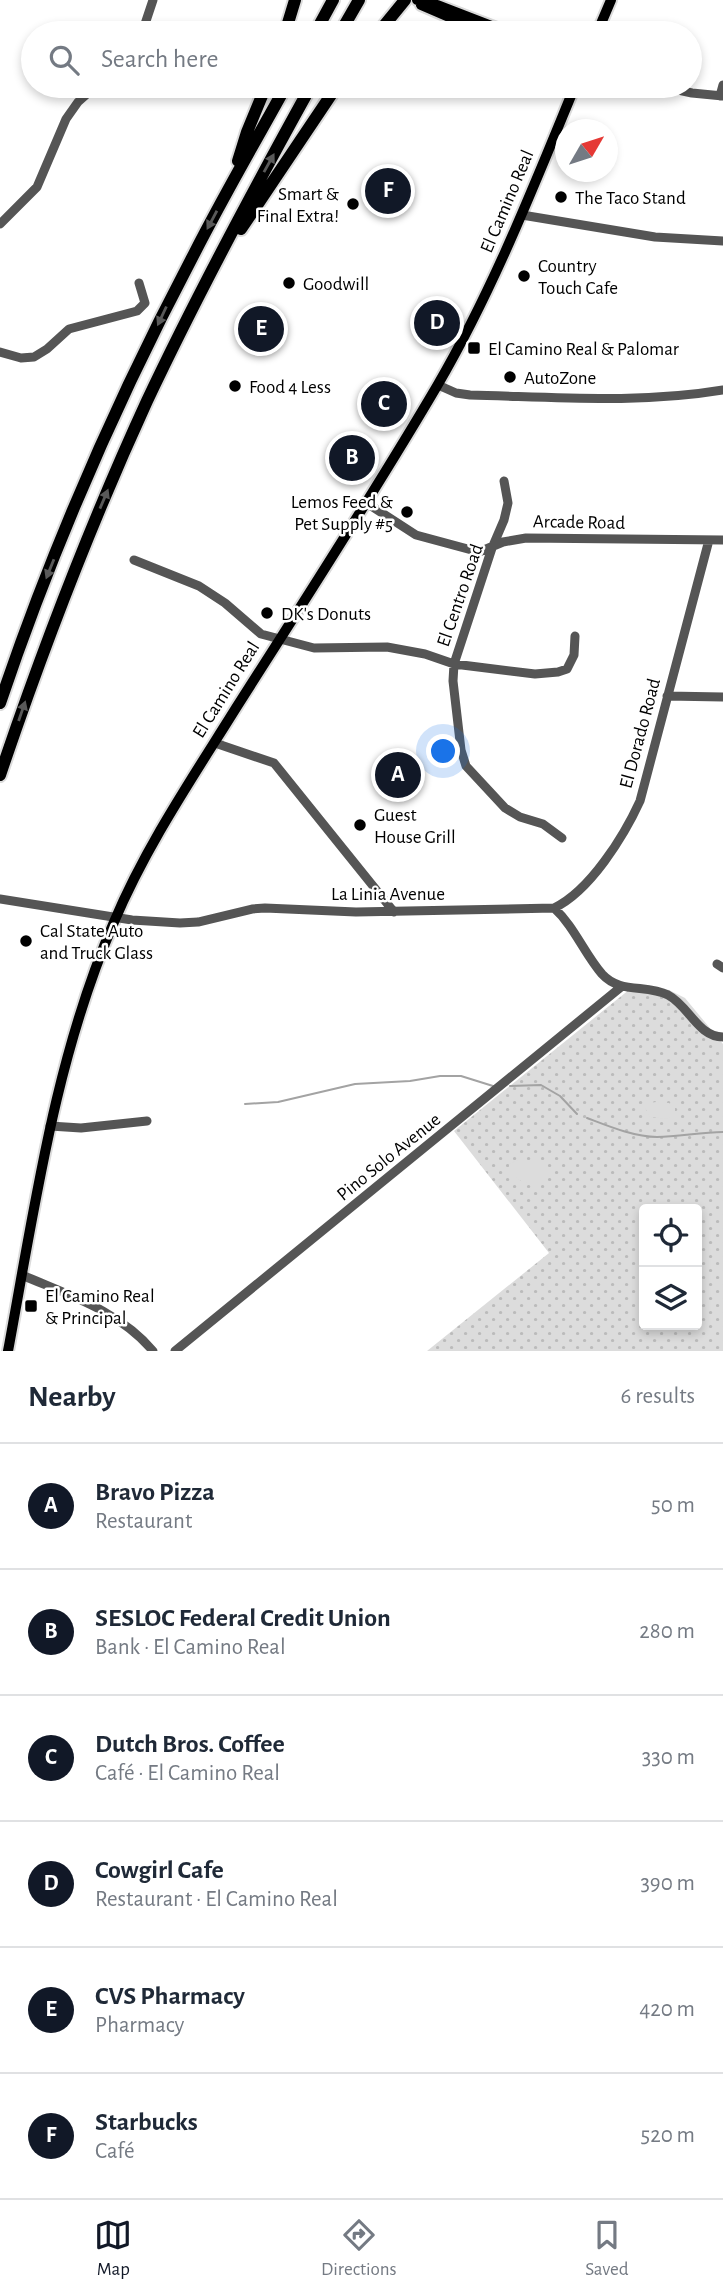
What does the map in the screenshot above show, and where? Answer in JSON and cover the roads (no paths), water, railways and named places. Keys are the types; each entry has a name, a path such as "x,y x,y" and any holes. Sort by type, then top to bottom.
{"highway":[{"path":"289,21 295,0"},
{"path":"322,21 333,0"},
{"path":"347,21 359,0"},
{"path":"388,21 405,0"},
{"path":"231,184 261,98"},
{"path":"0,703 56,554 120,406 170,301 279,98"},
{"path":"0,775 38,664 85,544 148,400 204,285 305,98"},
{"path":"204,285 329,98"},
{"path":"0,691 14,661"}],"main road":[{"path":"412,0 437,6 464,21"},
{"path":"417,0 478,21"},
{"path":"602,21 611,0"},
{"name":"El Camino Real","path":"8,1351 50,1126 78,1015 116,917 155,841 438,385 479,310 570,98"}],"street":[{"path":"146,21 153,0"},
{"path":"702,94 721,96 723,85"},
{"path":"0,224 37,187 66,118 82,98"},
{"path":"522,215 655,237 723,242"},
{"path":"0,352 21,358 34,357 69,329 137,310 145,303 139,283"},
{"path":"438,385 470,396 614,398 693,395 723,390"},
{"name":"El Centro Road","path":"504,481 508,503 506,512 454,664 453,681 461,750 466,766 505,808 520,817 543,824 562,838"},
{"name":"Arcade Road","path":"365,502 416,535 479,552 503,542 526,538 723,540"},
{"name":"El Dorado Road","path":"554,908 564,903 586,883 634,813 643,790 709,540"},
{"path":"134,560 200,586 261,634 314,648 387,647 408,650 454,664 523,674 558,672 571,664 575,636"},
{"path":"667,696 723,697"},
{"path":"215,743 274,763 394,912"},
{"name":"La Linia Avenue","path":"0,899 144,922 180,923 198,922 265,908 394,912 554,908"},
{"path":"554,908 603,974 621,988 652,991 669,996 682,1006 706,1033 723,1037"},
{"name":"Pino Solo Avenue","path":"175,1351 621,988"},
{"path":"50,1126 81,1128 147,1121"},
{"path":"22,1275 121,1321 138,1333 153,1351"}],"waterway":[{"path":"245,1104 278,1102 355,1084 410,1081 440,1076 461,1076 493,1086"},
{"path":"510,1086 541,1085 560,1096 577,1114"},
{"path":"587,1118 648,1137 723,1132"}],"place":[{"name":"Starbucks","path":"388,191"},
{"name":"The Taco Stand","path":"561,197"},
{"name":"Smart & Final Extra!","path":"353,204"},
{"name":"Country Touch Cafe","path":"524,276"},
{"name":"Goodwill","path":"289,283"},
{"name":"Cowgirl Cafe","path":"437,323"},
{"name":"CVS Pharmacy","path":"261,329"},
{"name":"El Camino Real & Palomar","path":"474,348"},
{"name":"AutoZone","path":"510,377"},
{"name":"Food 4 Less","path":"235,386"},
{"name":"Dutch Bros. Coffee","path":"384,404"},
{"name":"SESLOC Federal Credit Union","path":"352,458"},
{"name":"Lemos Feed & Pet Supply #5","path":"407,512"},
{"name":"DK's Donuts","path":"267,613"},
{"name":"Bravo Pizza","path":"398,775"},
{"name":"Guest House Grill","path":"360,825"},
{"name":"Cal State Auto and Truck Glass","path":"26,941"},
{"name":"El Camino Real & Principal","path":"31,1306"}]}
